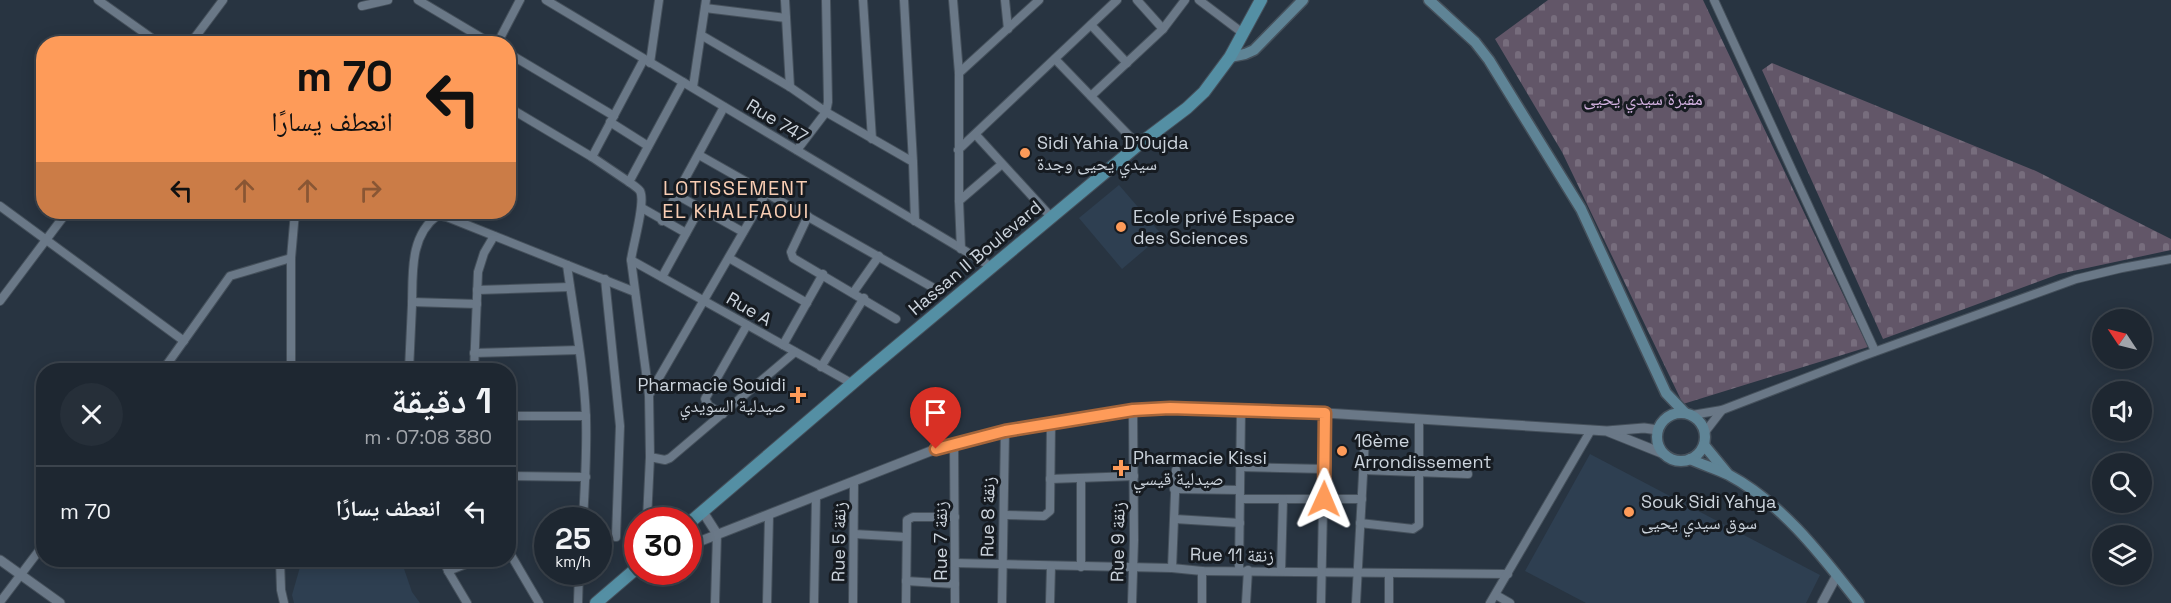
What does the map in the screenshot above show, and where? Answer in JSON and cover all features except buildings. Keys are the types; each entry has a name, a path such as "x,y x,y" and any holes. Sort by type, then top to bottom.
{"main road":[{"name":"Hassan II Boulevard","path":"703,512 1138,145 1187,108 1204,92 1230,57 1261,0"},
{"path":"1230,57 1254,50 1303,0"},
{"path":"1429,0 1474,42 1489,60 1581,209 1666,393 1700,422 1705,432 1704,445 1699,454 1690,459 1675,460 1664,454 1658,444 1666,393"},
{"path":"1661,426 1673,414 1688,414"},
{"path":"1704,445 1730,476 1791,522 1859,603"},
{"path":"1690,459 1730,476"},
{"path":"596,603 624,579"}],"street":[{"path":"98,0 149,36"},
{"path":"196,36 223,0"},
{"path":"362,6 388,0"},
{"path":"418,0 479,36"},
{"path":"501,36 520,0"},
{"name":"Rue 747","path":"546,0 992,267"},
{"path":"592,157 647,61 660,0"},
{"path":"785,0 790,87"},
{"path":"797,150 826,112 828,102 826,0"},
{"path":"863,0 872,139"},
{"path":"904,0 915,221"},
{"path":"953,0 958,73 961,249"},
{"path":"1005,0 1008,29"},
{"path":"958,73 1039,0"},
{"path":"958,150 1117,0"},
{"path":"1137,0 1163,28"},
{"path":"1091,96 1163,28 1185,0"},
{"path":"1199,0 1244,34"},
{"path":"1714,0 1875,351"},
{"path":"693,87 706,4 786,18"},
{"path":"1091,25 1127,63"},
{"path":"701,35 790,87 826,112 913,162"},
{"path":"516,58 612,119 648,146"},
{"path":"1055,59 1138,145"},
{"path":"629,182 683,82"},
{"path":"662,221 724,107"},
{"path":"516,112 592,157 641,193 642,208 633,243 632,260 649,395 648,507"},
{"path":"976,135 1052,218"},
{"path":"699,155 932,287"},
{"path":"959,201 1002,164"},
{"path":"649,395 766,193"},
{"path":"677,195 743,232"},
{"path":"0,206 184,341"},
{"path":"642,208 686,233"},
{"path":"662,276 700,208"},
{"path":"808,216 791,252 792,256 896,319"},
{"path":"0,301 62,219"},
{"path":"291,363 291,258 294,219"},
{"path":"409,363 414,255 432,219"},
{"path":"451,219 635,292"},
{"path":"474,363 480,263 494,236"},
{"path":"853,293 879,256"},
{"path":"169,363 230,276 291,258"},
{"path":"729,258 807,303"},
{"path":"1688,414 1722,410 1875,351 2076,279 2171,259"},
{"name":"Rue A","path":"632,260 853,384"},
{"path":"567,265 586,416 584,507"},
{"path":"783,345 823,274"},
{"path":"605,279 620,426 616,537"},
{"path":"477,290 570,287"},
{"path":"821,367 864,298"},
{"path":"412,302 477,304"},
{"path":"723,414 709,406 705,399 747,326"},
{"path":"474,353 579,350"},
{"path":"650,457 665,460 670,458 795,352"},
{"path":"702,540 954,443 1005,431 1133,410 1170,408 1325,413 1607,431 1661,426"},
{"name":"Rue 9 زنقة","path":"1132,603 1133,410"},
{"path":"1241,410 1240,523 1246,603"},
{"path":"1705,432 1722,410"},
{"path":"1321,603 1325,413"},
{"path":"516,416 586,416"},
{"path":"1359,523 1417,528 1419,420"},
{"path":"1004,515 1048,514 1051,423"},
{"path":"1490,603 1591,430"},
{"name":"Rue 8 زنقة","path":"1002,603 1005,431"},
{"path":"1607,431 1664,454"},
{"path":"1356,603 1365,438"},
{"name":"Rue 7 زنقة","path":"954,443 955,603"},
{"path":"1240,466 1325,469"},
{"path":"1172,568 1176,470"},
{"path":"1364,470 1468,474"},
{"path":"516,476 586,477"},
{"path":"1050,479 1134,476"},
{"path":"1081,478 1081,567"},
{"name":"Rue 5 زنقة","path":"853,603 854,482"},
{"path":"1174,489 1240,490"},
{"path":"814,603 816,497"},
{"path":"1281,571 1283,499"},
{"path":"1241,500 1362,499"},
{"path":"703,512 717,534 715,603"},
{"path":"767,603 769,516"},
{"path":"906,603 907,520 914,517 955,517"},
{"path":"1174,519 1240,523"},
{"path":"854,534 906,537"},
{"path":"0,602 36,555"},
{"path":"0,560 60,603"},
{"name":"Rue 11 زنقة","path":"955,563 1172,568 1203,571 1508,574"},
{"path":"516,564 539,603"},
{"path":"1050,603 1051,566"},
{"path":"280,567 284,603"},
{"path":"446,567 467,603"},
{"path":"447,571 458,567"},
{"path":"1202,603 1203,571"},
{"path":"1389,573 1389,603"},
{"path":"1822,603 1837,575"},
{"path":"906,580 955,584"},
{"path":"578,603 579,585"},
{"path":"1496,595 1510,603"}],"shaded area":[{"name":"Ecole privé Espace des Sciences","path":"1119,185 1162,235 1122,269 1079,218"},
{"name":"Souk Sidi Yahya سوق سيدي يحيى","path":"1590,454 1820,575 1806,603 1586,603 1525,571"},
{"path":"300,567 403,567 412,592 420,603 294,603 292,595"}],"green space":[{"name":"مقبرة سيدي يحيى","path":"1548,0 1703,0 1868,347 1683,404 1562,152 1495,39"},
{"path":"1772,63 2036,171 2171,239 2171,250 2059,274 1883,339 1762,70"}],"place":[{"name":"Sidi Yahia D'Oujda سيدي يحيى وجدة","path":"1025,153"},
{"name":"Ecole privé Espace des Sciences","path":"1121,227"},
{"name":"Pharmacie Souidi صيدلية السويدي","path":"798,395"},
{"name":"16ème Arrondissement","path":"1342,451"},
{"name":"Pharmacie Kissi صيدلية قيسي","path":"1121,468"},
{"name":"Souk Sidi Yahya سوق سيدي يحيى","path":"1629,512"}],"district":[{"name":"LOTISSEMENT EL KHALFAOUI","path":"736,200"}],"route":[{"path":"936,449 1005,431 1133,410 1170,408 1325,413 1324,499"}]}
